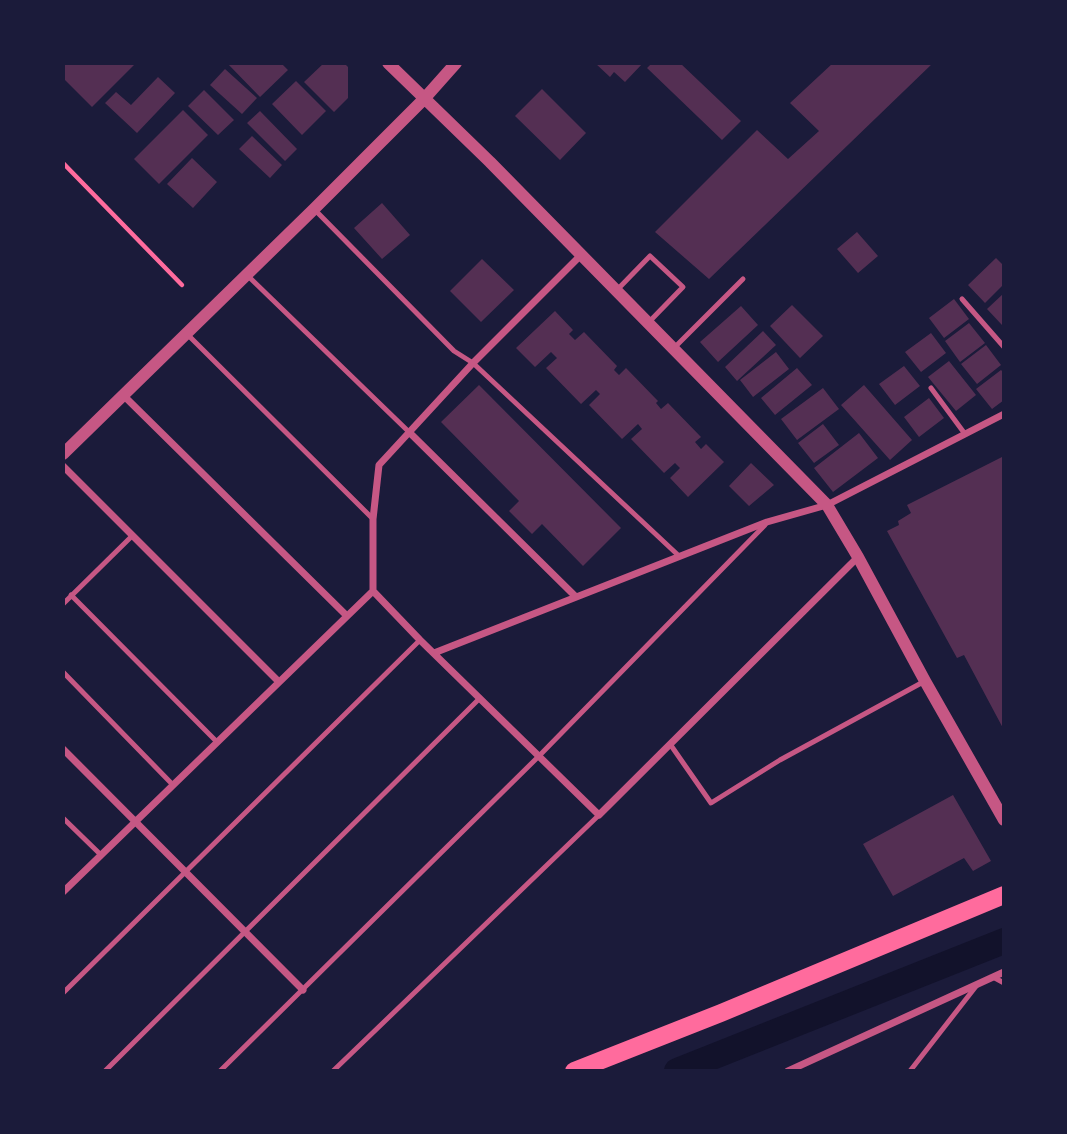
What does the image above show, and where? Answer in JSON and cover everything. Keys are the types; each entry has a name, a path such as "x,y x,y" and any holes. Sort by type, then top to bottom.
{"main road":[{"path":"574,1071 721,1013 1004,894"}],"street":[{"path":"388,63 490,162 827,505 1004,820"},
{"path":"63,454 314,209 424,99 456,63"},
{"path":"581,255 474,363 379,465 373,519 373,591 599,815 858,556"},
{"path":"122,394 347,616"},
{"path":"434,653 767,522 827,505 1004,414"},
{"path":"410,432 575,596"},
{"path":"63,466 279,682"},
{"path":"63,892 373,591"},
{"path":"63,749 303,990"},
{"path":"788,1071 1004,972"}],"lane":[{"path":"314,209 454,351 474,363 679,556"},
{"path":"616,291 650,256 683,288 648,323"},
{"path":"246,274 410,432"},
{"path":"673,349 743,279"},
{"path":"962,299 1004,347"},
{"path":"186,332 373,519"},
{"path":"931,388 965,434"},
{"path":"220,1071 539,756 767,522"},
{"path":"63,604 132,536"},
{"path":"72,595 218,742"},
{"path":"63,993 420,640"},
{"path":"63,672 173,785"},
{"path":"670,744 711,803 780,761 925,681"},
{"path":"105,1071 480,698"},
{"path":"334,1071 599,815"},
{"path":"63,818 101,855"},
{"path":"993,977 1004,983"},
{"path":"910,1071 979,983"}],"path":[{"path":"63,163 182,285"}],"building":[{"path":"63,63 136,63 92,107 63,78"},
{"path":"227,63 281,63 288,70 260,97"},
{"path":"324,63 344,63 348,67 348,98 334,112 304,82"},
{"path":"595,63 643,63 625,82 614,72 610,77"},
{"path":"652,63 680,63 741,121 722,140 647,68"},
{"path":"833,63 933,63 709,279 655,232 757,130 788,159 819,131 790,103"},
{"path":"225,69 257,98 242,114 210,85"},
{"path":"158,77 175,93 137,133 105,103 116,92 131,105"},
{"path":"296,81 326,111 302,135 272,104"},
{"path":"542,89 586,133 560,160 515,116"},
{"path":"204,90 234,120 218,135 188,106"},
{"path":"183,110 208,135 159,184 134,159"},
{"path":"260,111 297,149 285,161 247,123"},
{"path":"252,136 282,165 270,178 239,149"},
{"path":"192,158 217,182 193,208 167,184"},
{"path":"382,203 410,235 382,259 354,228"},
{"path":"857,232 878,256 858,273 837,249"},
{"path":"996,258 1004,266 1004,284 985,303 968,285"},
{"path":"482,259 514,290 481,322 450,291"},
{"path":"1004,293 1004,324 1002,325 987,309"},
{"path":"954,299 969,319 944,338 929,318"},
{"path":"792,305 823,336 800,358 770,326"},
{"path":"741,306 758,325 718,362 700,342"},
{"path":"555,311 573,330 569,334 575,340 584,332 617,366 614,370 619,375 626,368 658,401 656,403 661,409 668,403 701,437 695,442 701,449 706,444 724,462 688,497 670,478 680,468 675,463 664,473 631,439 642,429 638,424 622,439 589,405 600,394 596,390 581,404 546,368 557,358 551,352 535,367 516,348"},
{"path":"969,323 985,343 960,362 945,341"},
{"path":"763,331 776,345 737,381 725,367"},
{"path":"931,333 946,353 921,372 905,352"},
{"path":"986,345 1001,365 977,384 961,364"},
{"path":"776,352 789,369 753,397 740,380"},
{"path":"949,361 976,395 956,411 928,377"},
{"path":"904,366 920,386 895,405 879,384"},
{"path":"797,368 812,385 775,415 761,398"},
{"path":"1001,370 1004,373 1004,400 992,409 976,389"},
{"path":"479,385 621,528 583,566 542,524 532,534 509,511 519,501 441,422"},
{"path":"864,385 912,440 890,460 841,405"},
{"path":"823,388 839,409 797,440 781,419"},
{"path":"929,398 944,418 919,437 904,417"},
{"path":"823,424 839,445 814,463 798,443"},
{"path":"859,433 878,458 833,492 814,468"},
{"path":"1004,456 1004,730 964,655 957,658 887,531 899,525 898,521 911,513 907,505"},
{"path":"751,463 774,485 749,506 729,486"},
{"path":"953,795 991,861 973,871 964,858 893,896 863,844"}],"waterway":[{"path":"677,1071 1004,941"}]}
